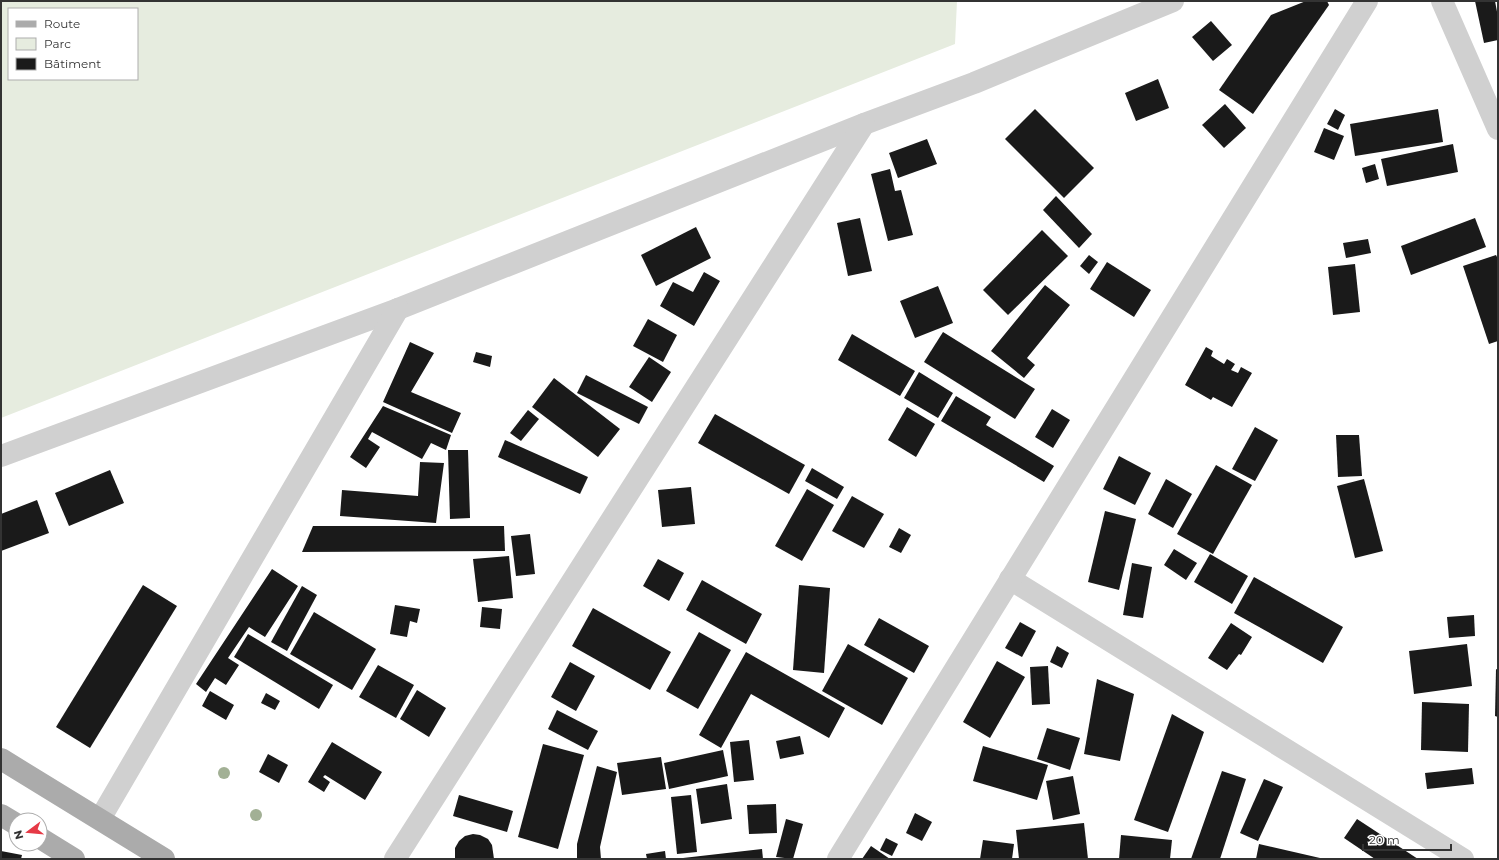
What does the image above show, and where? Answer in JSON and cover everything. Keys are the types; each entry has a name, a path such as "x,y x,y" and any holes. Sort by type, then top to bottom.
{"main road":[{"path":"1,759 164,859"},
{"path":"48,843 74,859"}],"street":[{"path":"1,456 398,310 864,124 974,83 1173,1"},
{"path":"838,859 1367,1"},
{"path":"1442,1 1498,128"},
{"path":"395,859 864,124"},
{"path":"100,819 398,310"},
{"path":"1010,579 1463,859"}],"green space":[{"path":"1,1 957,1 955,44 1,418"}],"building":[{"path":"1306,1 1327,1 1329,5 1253,114 1219,90 1271,15"},
{"path":"1475,1 1495,1 1498,17 1498,40 1484,43"},
{"path":"1211,21 1232,45 1213,61 1192,37"},
{"path":"1158,79 1169,108 1136,121 1125,93"},
{"path":"1225,104 1246,128 1224,148 1202,125"},
{"path":"1035,109 1094,168 1064,198 1005,139"},
{"path":"1335,109 1345,115 1338,130 1327,124"},
{"path":"1438,109 1443,142 1355,156 1350,124"},
{"path":"1324,128 1344,136 1334,160 1314,152"},
{"path":"927,139 937,164 898,178 889,153"},
{"path":"1453,144 1458,172 1387,186 1381,159"},
{"path":"1375,164 1379,179 1366,183 1362,168"},
{"path":"890,169 895,191 901,190 913,235 888,241 871,174"},
{"path":"1056,196 1092,234 1079,248 1043,210"},
{"path":"860,218 872,271 848,276 837,223"},
{"path":"1475,218 1486,247 1411,275 1401,246"},
{"path":"696,227 711,258 656,286 641,255"},
{"path":"1042,230 1068,256 1008,315 983,290"},
{"path":"1368,239 1371,253 1346,258 1343,243"},
{"path":"1089,255 1098,262 1089,274 1080,266"},
{"path":"1496,255 1498,259 1498,341 1489,344 1463,266"},
{"path":"1107,262 1151,290 1134,317 1090,289"},
{"path":"1355,264 1360,312 1333,315 1328,267"},
{"path":"704,272 720,281 694,326 660,306 673,282 693,292"},
{"path":"1045,285 1070,305 1027,358 1035,365 1024,378 991,351"},
{"path":"938,286 953,323 915,338 900,301"},
{"path":"648,319 677,335 663,362 633,346"},
{"path":"943,332 1035,389 1015,419 924,362"},
{"path":"852,334 915,371 900,396 838,360"},
{"path":"410,342 434,353 411,392 461,413 452,433 383,402"},
{"path":"1206,347 1213,351 1211,356 1224,364 1227,359 1235,364 1231,370 1238,373 1241,367 1252,373 1232,407 1213,397 1211,400 1185,385"},
{"path":"476,352 492,356 490,367 473,362"},
{"path":"649,357 671,372 652,402 629,387"},
{"path":"919,372 953,393 938,418 904,398"},
{"path":"586,375 648,407 639,424 577,393"},
{"path":"554,378 620,429 598,457 532,407"},
{"path":"956,396 991,417 986,425 1054,466 1044,482 941,421"},
{"path":"383,406 451,435 446,450 431,443 422,459 372,432 368,439 380,447 366,468 350,457"},
{"path":"907,407 935,424 916,457 888,440"},
{"path":"1052,409 1070,420 1053,448 1035,437"},
{"path":"528,410 539,419 521,441 510,433"},
{"path":"715,414 805,465 789,494 698,443"},
{"path":"1255,427 1278,440 1255,481 1232,469"},
{"path":"1336,435 1359,435 1362,476 1338,477"},
{"path":"505,440 588,477 580,494 498,457"},
{"path":"448,450 468,450 470,518 450,519"},
{"path":"1119,456 1151,473 1135,505 1103,489"},
{"path":"420,462 444,463 436,523 340,516 342,490 418,496"},
{"path":"1216,465 1252,485 1213,554 1177,534"},
{"path":"812,468 844,487 837,499 805,481"},
{"path":"110,470 124,503 69,526 55,493"},
{"path":"1166,479 1192,494 1173,528 1148,514"},
{"path":"1364,479 1383,551 1355,558 1337,486"},
{"path":"691,487 695,524 662,527 658,490"},
{"path":"807,489 834,505 802,561 775,546"},
{"path":"852,496 884,514 864,548 832,531"},
{"path":"37,500 49,533 1,551 1,514"},
{"path":"1105,511 1136,519 1119,590 1088,582"},
{"path":"313,526 504,526 505,551 302,552"},
{"path":"899,528 911,535 901,553 889,547"},
{"path":"530,534 535,574 516,576 511,536"},
{"path":"1174,549 1197,563 1186,580 1164,565"},
{"path":"1210,554 1248,576 1232,604 1194,582"},
{"path":"509,556 513,598 478,602 473,559"},
{"path":"658,559 684,573 669,601 643,586"},
{"path":"1132,563 1152,567 1143,618 1123,615"},
{"path":"272,569 298,586 265,637 249,627 228,658 239,665 226,685 215,678 206,692 196,684"},
{"path":"1254,577 1343,627 1323,663 1234,613"},
{"path":"702,580 762,614 746,644 686,610"},
{"path":"143,585 177,606 90,748 56,727"},
{"path":"799,585 830,588 824,673 793,670"},
{"path":"302,586 317,595 287,651 271,642"},
{"path":"395,605 420,609 417,623 410,621 407,637 390,634"},
{"path":"482,607 502,609 500,629 480,627"},
{"path":"593,608 671,652 650,690 572,646"},
{"path":"314,612 376,649 352,690 290,654"},
{"path":"1474,615 1475,636 1449,638 1447,617"},
{"path":"879,618 929,646 914,673 864,645"},
{"path":"1020,622 1036,631 1022,657 1005,648"},
{"path":"1231,623 1252,637 1241,655 1239,654 1227,670 1208,658"},
{"path":"699,632 731,650 698,709 666,691"},
{"path":"248,634 333,685 319,709 234,657"},
{"path":"848,644 908,678 882,725 822,691"},
{"path":"1467,644 1472,686 1414,694 1409,651"},
{"path":"1057,646 1069,653 1062,668 1050,662"},
{"path":"746,652 845,708 829,738 751,694 721,748 699,735"},
{"path":"997,661 1025,677 990,738 963,722"},
{"path":"570,662 595,676 576,711 551,697"},
{"path":"378,665 414,685 396,718 359,697"},
{"path":"1048,666 1050,704 1032,705 1030,667"},
{"path":"1496,669 1498,670 1498,717 1495,716"},
{"path":"1097,679 1134,694 1120,761 1084,754"},
{"path":"417,690 446,708 429,737 400,719"},
{"path":"210,691 234,705 226,720 202,706"},
{"path":"266,693 280,701 275,710 261,703"},
{"path":"1422,702 1469,704 1468,752 1421,750"},
{"path":"557,710 598,731 588,750 548,729"},
{"path":"1172,714 1204,732 1168,832 1134,820"},
{"path":"1047,728 1080,738 1070,770 1037,759"},
{"path":"800,736 804,754 780,759 776,741"},
{"path":"749,740 754,780 734,782 730,742"},
{"path":"332,742 382,772 365,800 325,775 323,777 330,782 324,792 308,782"},
{"path":"543,744 584,755 558,849 518,837"},
{"path":"983,746 1048,765 1037,800 973,781"},
{"path":"723,750 728,776 669,789 664,763"},
{"path":"268,754 288,765 279,783 259,772"},
{"path":"661,757 666,789 622,795 617,763"},
{"path":"597,766 617,772 600,847 601,859 577,859 577,844"},
{"path":"1472,768 1474,784 1427,789 1425,773"},
{"path":"1222,771 1246,779 1220,859 1191,859"},
{"path":"1073,776 1080,814 1053,820 1046,781"},
{"path":"1264,779 1283,787 1258,841 1240,833"},
{"path":"727,784 732,819 701,824 696,789"},
{"path":"459,795 513,811 507,832 453,816"},
{"path":"691,795 697,852 677,854 671,797"},
{"path":"776,804 777,833 749,834 747,805"},
{"path":"915,813 932,822 922,841 906,833"},
{"path":"786,819 803,824 793,859 776,857"},
{"path":"1357,819 1418,859 1375,859 1344,838"},
{"path":"1084,823 1088,859 1019,859 1016,830"},
{"path":"473,834 480,835 488,839 492,845 494,859 455,859 455,848 459,841 465,836"},
{"path":"1121,835 1172,840 1170,859 1119,859"},
{"path":"886,838 898,844 892,856 880,850"},
{"path":"983,840 1014,844 1012,859 980,859"},
{"path":"1259,844 1320,858 1320,859 1256,859"},
{"path":"871,846 890,859 862,859"},
{"path":"762,849 763,859 683,859 683,858"},
{"path":"1,851 22,855 21,859 1,859"},
{"path":"665,851 666,859 647,859 646,854"}]}
